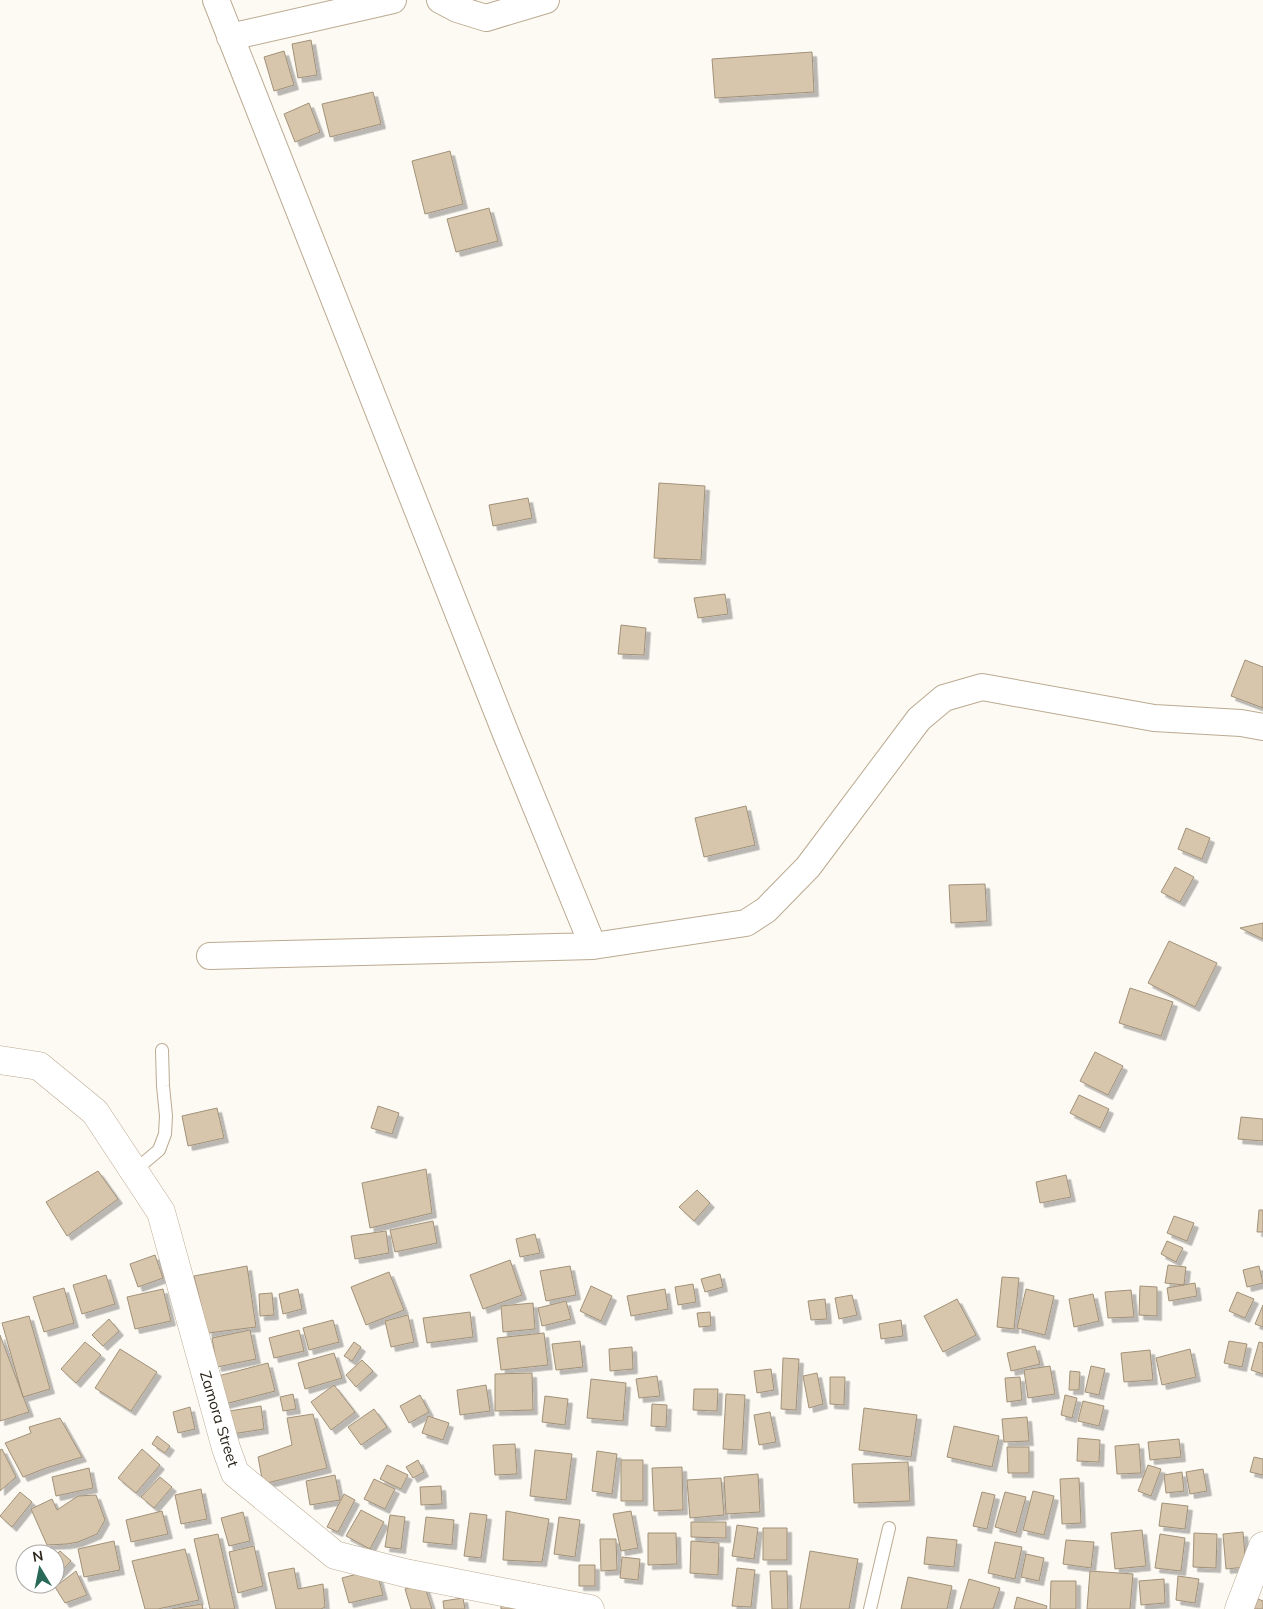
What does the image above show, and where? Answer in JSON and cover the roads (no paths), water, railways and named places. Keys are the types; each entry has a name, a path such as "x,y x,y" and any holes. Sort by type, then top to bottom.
{"street":[{"path":"216,0 506,734 593,946"},
{"path":"230,37 393,0"},
{"path":"440,0 457,9 486,18 546,0"},
{"path":"210,956 593,946 746,923 766,910 808,867 919,719 944,698 982,687 1154,718 1240,722 1263,727"},
{"name":"Zamora Street","path":"0,1060 39,1066 95,1112 161,1212 226,1448 235,1473 335,1555 406,1573 590,1609"},
{"path":"1239,1609 1263,1546"}],"lane":[{"path":"133,1172 159,1150 165,1134 166,1116 162,1050"},
{"path":"870,1609 889,1528"}]}
